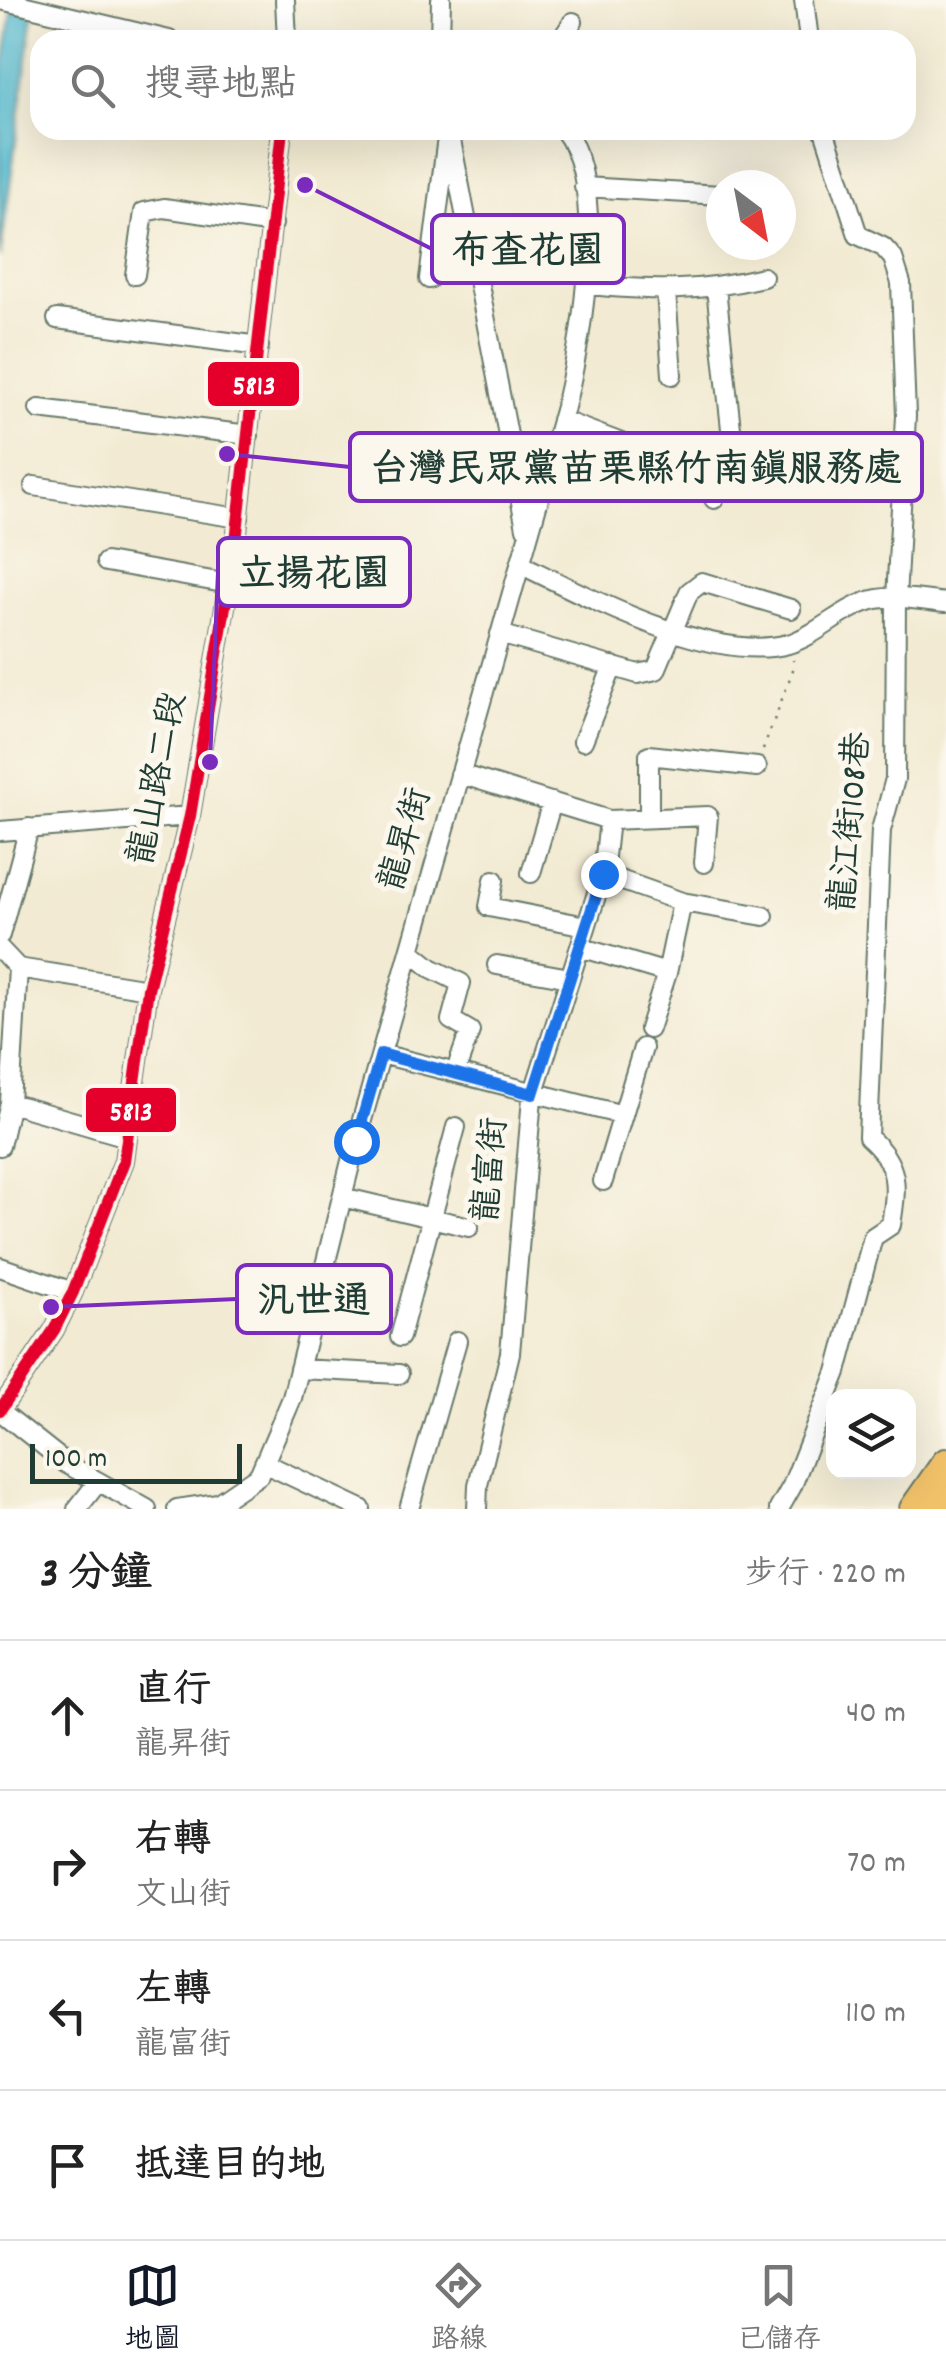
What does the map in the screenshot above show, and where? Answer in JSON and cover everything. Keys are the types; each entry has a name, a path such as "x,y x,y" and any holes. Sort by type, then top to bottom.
{"highway":[{"path":"914,1509 946,1463"},
{"path":"940,1509 946,1500"}],"street":[{"path":"285,0 286,30"},
{"path":"440,30 441,0"},
{"path":"804,0 808,30"},
{"path":"7,1 128,30"},
{"path":"568,30 573,22"},
{"name":"龍山路二段","path":"0,1411 54,1330 74,1292 124,1161 148,989 190,816 229,584 281,140"},
{"path":"429,279 447,140"},
{"path":"450,140 527,533"},
{"name":"龍昇街","path":"178,1509 218,1502 258,1475 292,1398 381,1054 562,420 582,335 588,285 584,188 575,140"},
{"name":"龍江街108巷","path":"779,1509 792,1486 837,1372 866,1257 873,1237 891,1225 896,1194 893,1168 884,1151 868,1137 881,830 895,778 896,599 906,416 902,283 893,258 883,247 858,236 827,140"},
{"path":"584,188 706,194"},
{"path":"134,275 144,212 164,208 273,224"},
{"path":"588,285 666,292 716,288 763,277"},
{"path":"716,288 734,457 787,451"},
{"path":"666,292 672,375"},
{"path":"57,319 259,346"},
{"path":"39,410 249,434"},
{"path":"562,420 624,444 711,464 716,475 714,498"},
{"path":"34,486 239,518"},
{"path":"106,562 229,584"},
{"path":"520,564 624,615 719,643 767,647 790,644 876,599 946,603"},
{"path":"500,634 638,674 656,670 690,592 702,582 791,609"},
{"path":"583,741 613,666"},
{"path":"649,818 648,755 760,759"},
{"path":"460,774 610,820 708,816 704,863"},
{"path":"531,873 552,802"},
{"path":"0,831 190,816"},
{"name":"龍富街","path":"476,1509 478,1485 510,1353 533,1094 603,874 610,820"},
{"path":"0,935 30,828"},
{"path":"603,874 682,902 764,916"},
{"path":"494,880 489,907 586,926"},
{"path":"650,1029 682,902"},
{"path":"580,947 667,973"},
{"path":"0,948 18,968 148,989"},
{"path":"410,951 430,968 461,984 451,1020 470,1030 459,1062"},
{"path":"497,966 570,978"},
{"path":"0,1146 10,1103 18,968"},
{"path":"602,1181 643,1048"},
{"path":"381,1054 623,1116"},
{"path":"10,1103 127,1137"},
{"path":"400,1337 456,1127"},
{"path":"342,1197 469,1228"},
{"path":"0,1267 74,1292"},
{"path":"409,1509 457,1341"},
{"path":"299,1369 399,1374"},
{"path":"0,1411 67,1464 146,1509"},
{"path":"264,1463 362,1509"},
{"path":"77,1509 98,1482"}],"path":[{"path":"760,759 794,667 790,644"}],"water":[{"path":"14,0 35,0 0,257 0,88"}],"transit line":[{"name":"5813","path":"0,1410 54,1330 73,1292 124,1161 148,989 190,816 236,541 281,140"}],"place":[{"name":"布查花園","path":"305,185"},
{"name":"台灣民眾黨苗栗縣竹南鎮服務處","path":"227,454"},
{"name":"立揚花園","path":"210,762"},
{"name":"汎世通","path":"51,1307"}],"route":[{"path":"356,1141 381,1054 533,1094 603,874"}]}
